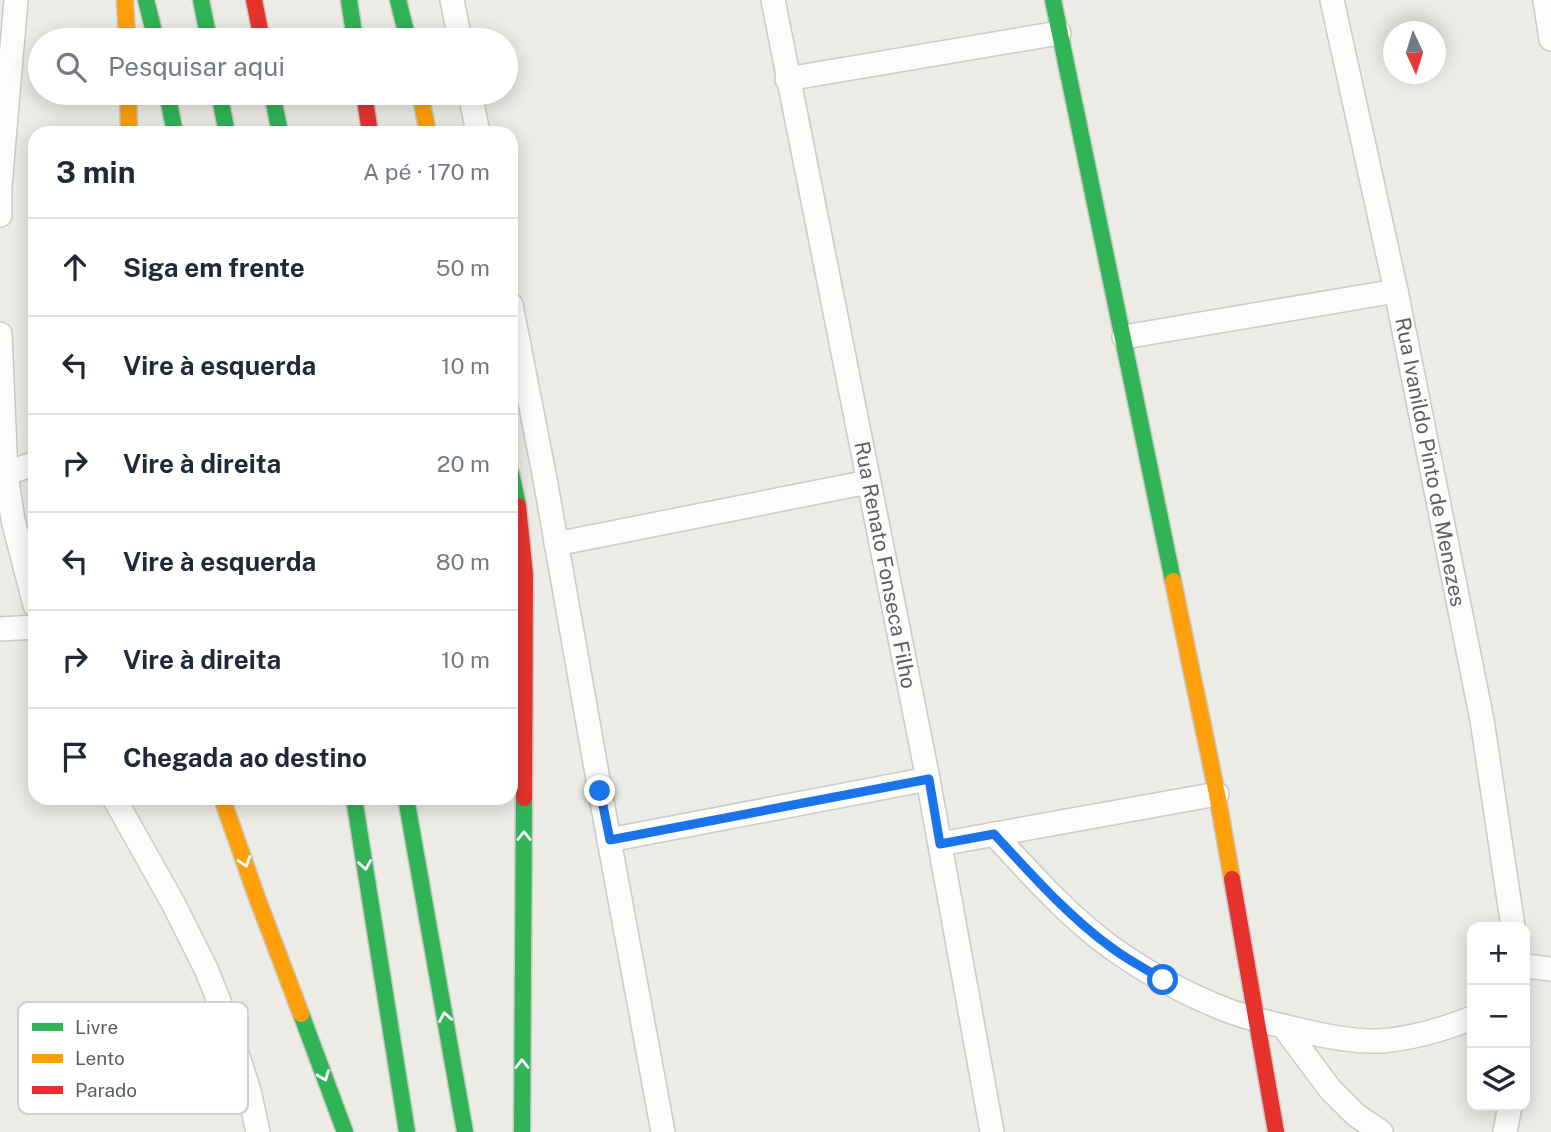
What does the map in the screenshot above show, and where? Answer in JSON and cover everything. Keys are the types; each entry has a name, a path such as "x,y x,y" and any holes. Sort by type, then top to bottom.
{"main road":[{"path":"125,0 126,28"},
{"path":"146,0 153,28"},
{"path":"201,0 207,28"},
{"path":"254,0 260,28"},
{"path":"349,0 353,28"},
{"path":"398,0 405,28"},
{"path":"1054,0 1217,794 1276,1132"},
{"path":"128,105 129,126"},
{"path":"169,105 174,126"},
{"path":"221,105 226,126"},
{"path":"274,105 278,126"},
{"path":"366,105 369,126"},
{"path":"422,105 427,126"},
{"path":"518,530 525,601 522,1132"},
{"path":"224,805 345,1132"},
{"path":"355,805 407,1132"},
{"path":"407,805 465,1132"}],"street":[{"path":"0,215 0,186 16,0"},
{"path":"452,0 458,28"},
{"name":"Rua Renato Fonseca Filho","path":"773,0 929,779 992,1132"},
{"name":"Rua Ivanildo Pinto de Menezes","path":"1332,0 1396,291 1482,720 1512,922"},
{"path":"1545,0 1551,38"},
{"path":"787,79 1059,33"},
{"path":"472,105 477,126"},
{"path":"1124,337 1396,291"},
{"path":"0,334 6,474 13,520 28,578"},
{"path":"518,341 663,1132"},
{"path":"6,474 28,466"},
{"path":"556,544 868,482"},
{"path":"518,506 548,496"},
{"path":"0,629 28,627"},
{"path":"610,840 929,779"},
{"path":"940,844 1217,794"},
{"path":"118,805 173,903 219,1002"},
{"path":"994,834 1056,899 1112,948 1163,980 1227,1010 1317,1035 1354,1040 1381,1041 1418,1035 1467,1020"},
{"path":"1530,967 1551,969"},
{"path":"1283,1026 1331,1089 1356,1115 1381,1132"},
{"path":"248,1091 258,1132"},
{"path":"1505,1132 1509,1111"}],"traffic: fast":[{"path":"146,0 153,28"},
{"path":"201,0 207,28"},
{"path":"349,0 353,28"},
{"path":"398,0 405,28"},
{"path":"1053,0 1173,581"},
{"path":"169,105 174,126"},
{"path":"221,105 226,126"},
{"path":"274,105 279,126"},
{"path":"522,1132 524,798"},
{"path":"355,805 407,1132"},
{"path":"407,805 465,1132"},
{"path":"301,1014 345,1132"}],"traffic: slow":[{"path":"125,0 126,28"},
{"path":"128,105 129,126"},
{"path":"422,105 427,126"},
{"path":"1173,581 1232,879"},
{"path":"224,805 301,1014"}],"traffic: jam":[{"path":"254,0 260,28"},
{"path":"366,105 369,126"},
{"path":"518,506 525,575 524,798"},
{"path":"1232,879 1276,1132"}],"route":[{"path":"600,791 610,840 929,779 940,844 994,834 1075,917 1112,948 1163,980"}]}
